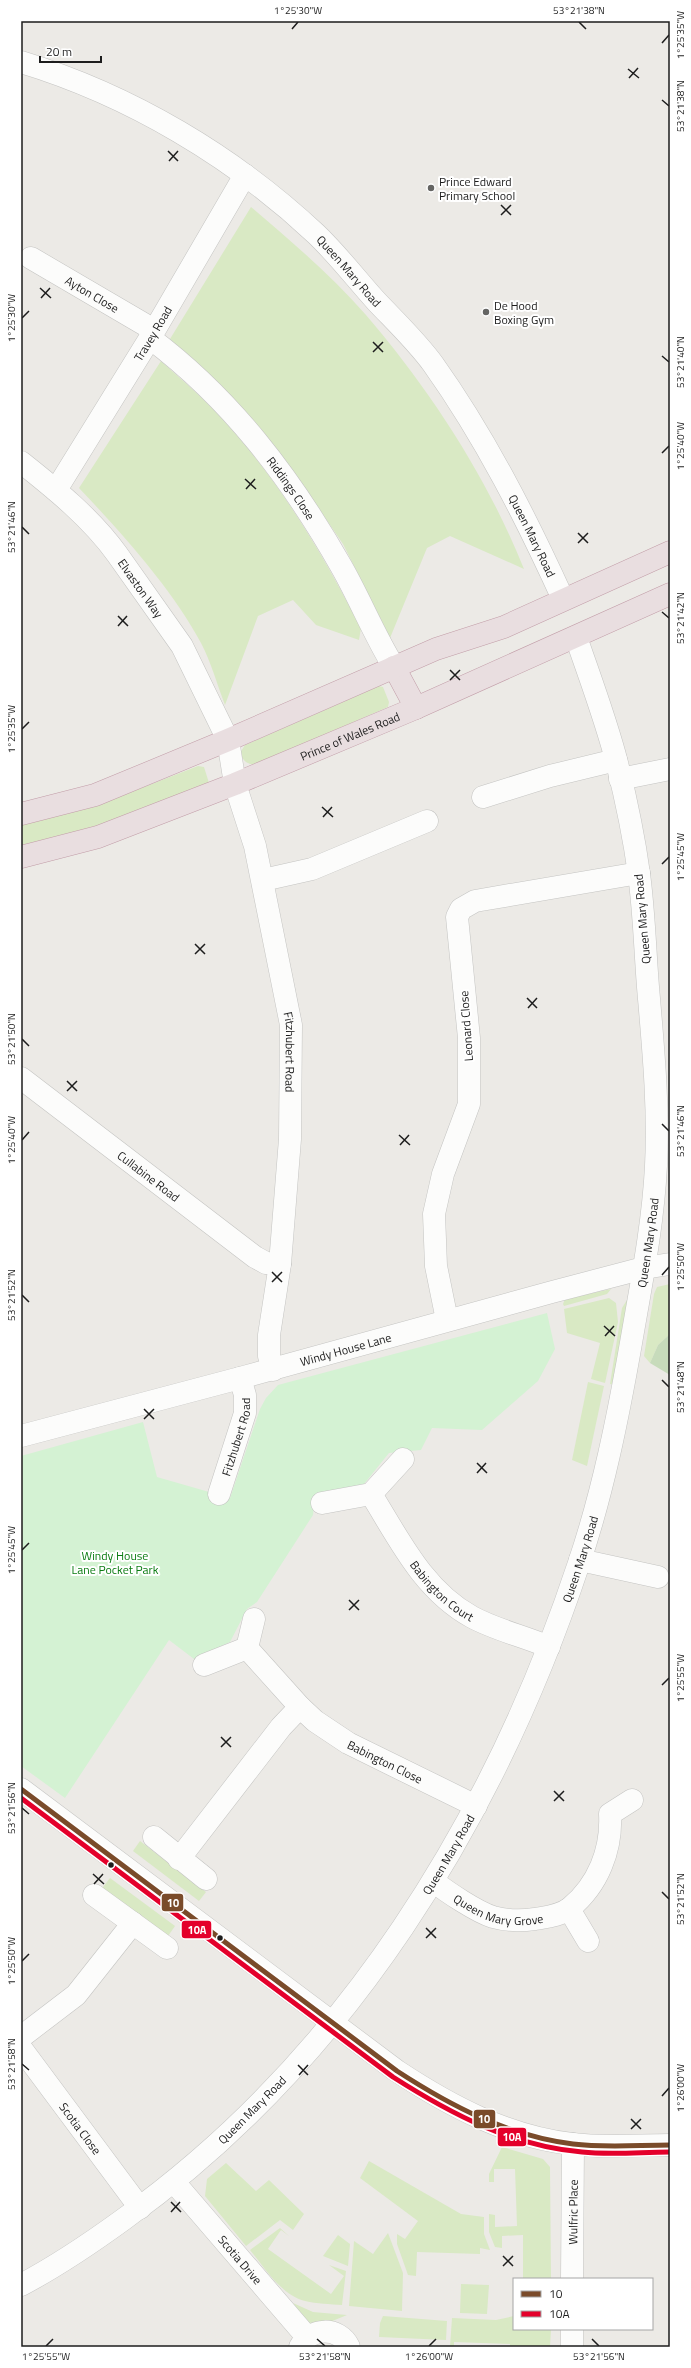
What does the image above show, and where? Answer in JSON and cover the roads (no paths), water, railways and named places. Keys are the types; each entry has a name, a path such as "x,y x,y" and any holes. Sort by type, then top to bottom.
{"highway":[{"path":"21,814 95,795 228,740 436,649 504,627 563,599 670,552"},
{"name":"Prince of Wales Road","path":"21,857 98,838 236,784 416,708 670,594"},
{"path":"394,667 416,708"}],"street":[{"name":"Queen Mary Road","path":"21,62 64,78 164,123 245,175 317,235 432,363 499,468 522,511 563,599"},
{"name":"Travey Road","path":"56,490 152,334 245,175"},
{"name":"Ayton Close","path":"31,258 152,334"},
{"name":"Riddings Close","path":"152,334 172,355 231,410 286,479 341,567 377,639 394,667"},
{"name":"Elvaston Way","path":"21,462 56,490 108,542 148,595 182,646 228,740"},
{"name":"Queen Mary Road","path":"21,2285 48,2271 92,2242 174,2182 226,2137 270,2094 333,2023 433,1882 476,1806 510,1739 548,1647 580,1560 620,1406 644,1268 656,1166 654,1047 639,873 618,770 576,637"},
{"name":"Fitzhubert Road","path":"228,740 236,784 255,846 263,880 291,1025 290,1139 280,1264 269,1335 269,1356 273,1370"},
{"path":"483,797 550,776 618,770 670,769"},
{"path":"263,880 312,869 426,821"},
{"name":"Leonard Close","path":"447,1320 436,1266 434,1214 443,1174 469,1104 469,1038 457,917 461,909 475,900 639,873"},
{"name":"Cullabine Road","path":"21,1078 255,1257 266,1263 280,1264"},
{"name":"Windy House Lane","path":"21,1436 273,1370 447,1320 644,1268 670,1264"},
{"name":"Fitzhubert Road","path":"218,1494 246,1413 245,1395 240,1378"},
{"path":"322,1503 371,1494 403,1459"},
{"name":"Babington Court","path":"371,1494 416,1566 430,1585 445,1599 472,1617 548,1647"},
{"path":"580,1560 658,1577"},
{"path":"204,1665 248,1648 254,1619"},
{"name":"Babington Close","path":"248,1648 314,1721 348,1743 476,1806"},
{"path":"179,1859 281,1727 300,1707"},
{"path":"21,1789 333,2023 437,2098 515,2132 573,2144 670,2146"},
{"name":"Queen Mary Grove","path":"433,1882 492,1917 518,1921 552,1917 569,1909 590,1887 603,1864 611,1830 610,1814 632,1800"},
{"path":"154,1837 206,1880"},
{"path":"94,1894 167,1948"},
{"path":"569,1909 588,1942"},
{"path":"21,2037 76,1995 133,1922"},
{"name":"Scotia Close","path":"21,2048 140,2208"},
{"name":"Wulfric Place","path":"572,2278 573,2144"},
{"name":"Scotia Drive","path":"174,2182 303,2342 322,2331 337,2334 349,2347"},
{"path":"572,2330 572,2347"}],"place":[{"name":"Prince Edward Primary School","path":"431,188"},
{"name":"De Hood Boxing Gym","path":"486,312"}],"park label":[{"name":"Windy House Lane Pocket Park","path":"115,1562"}]}
